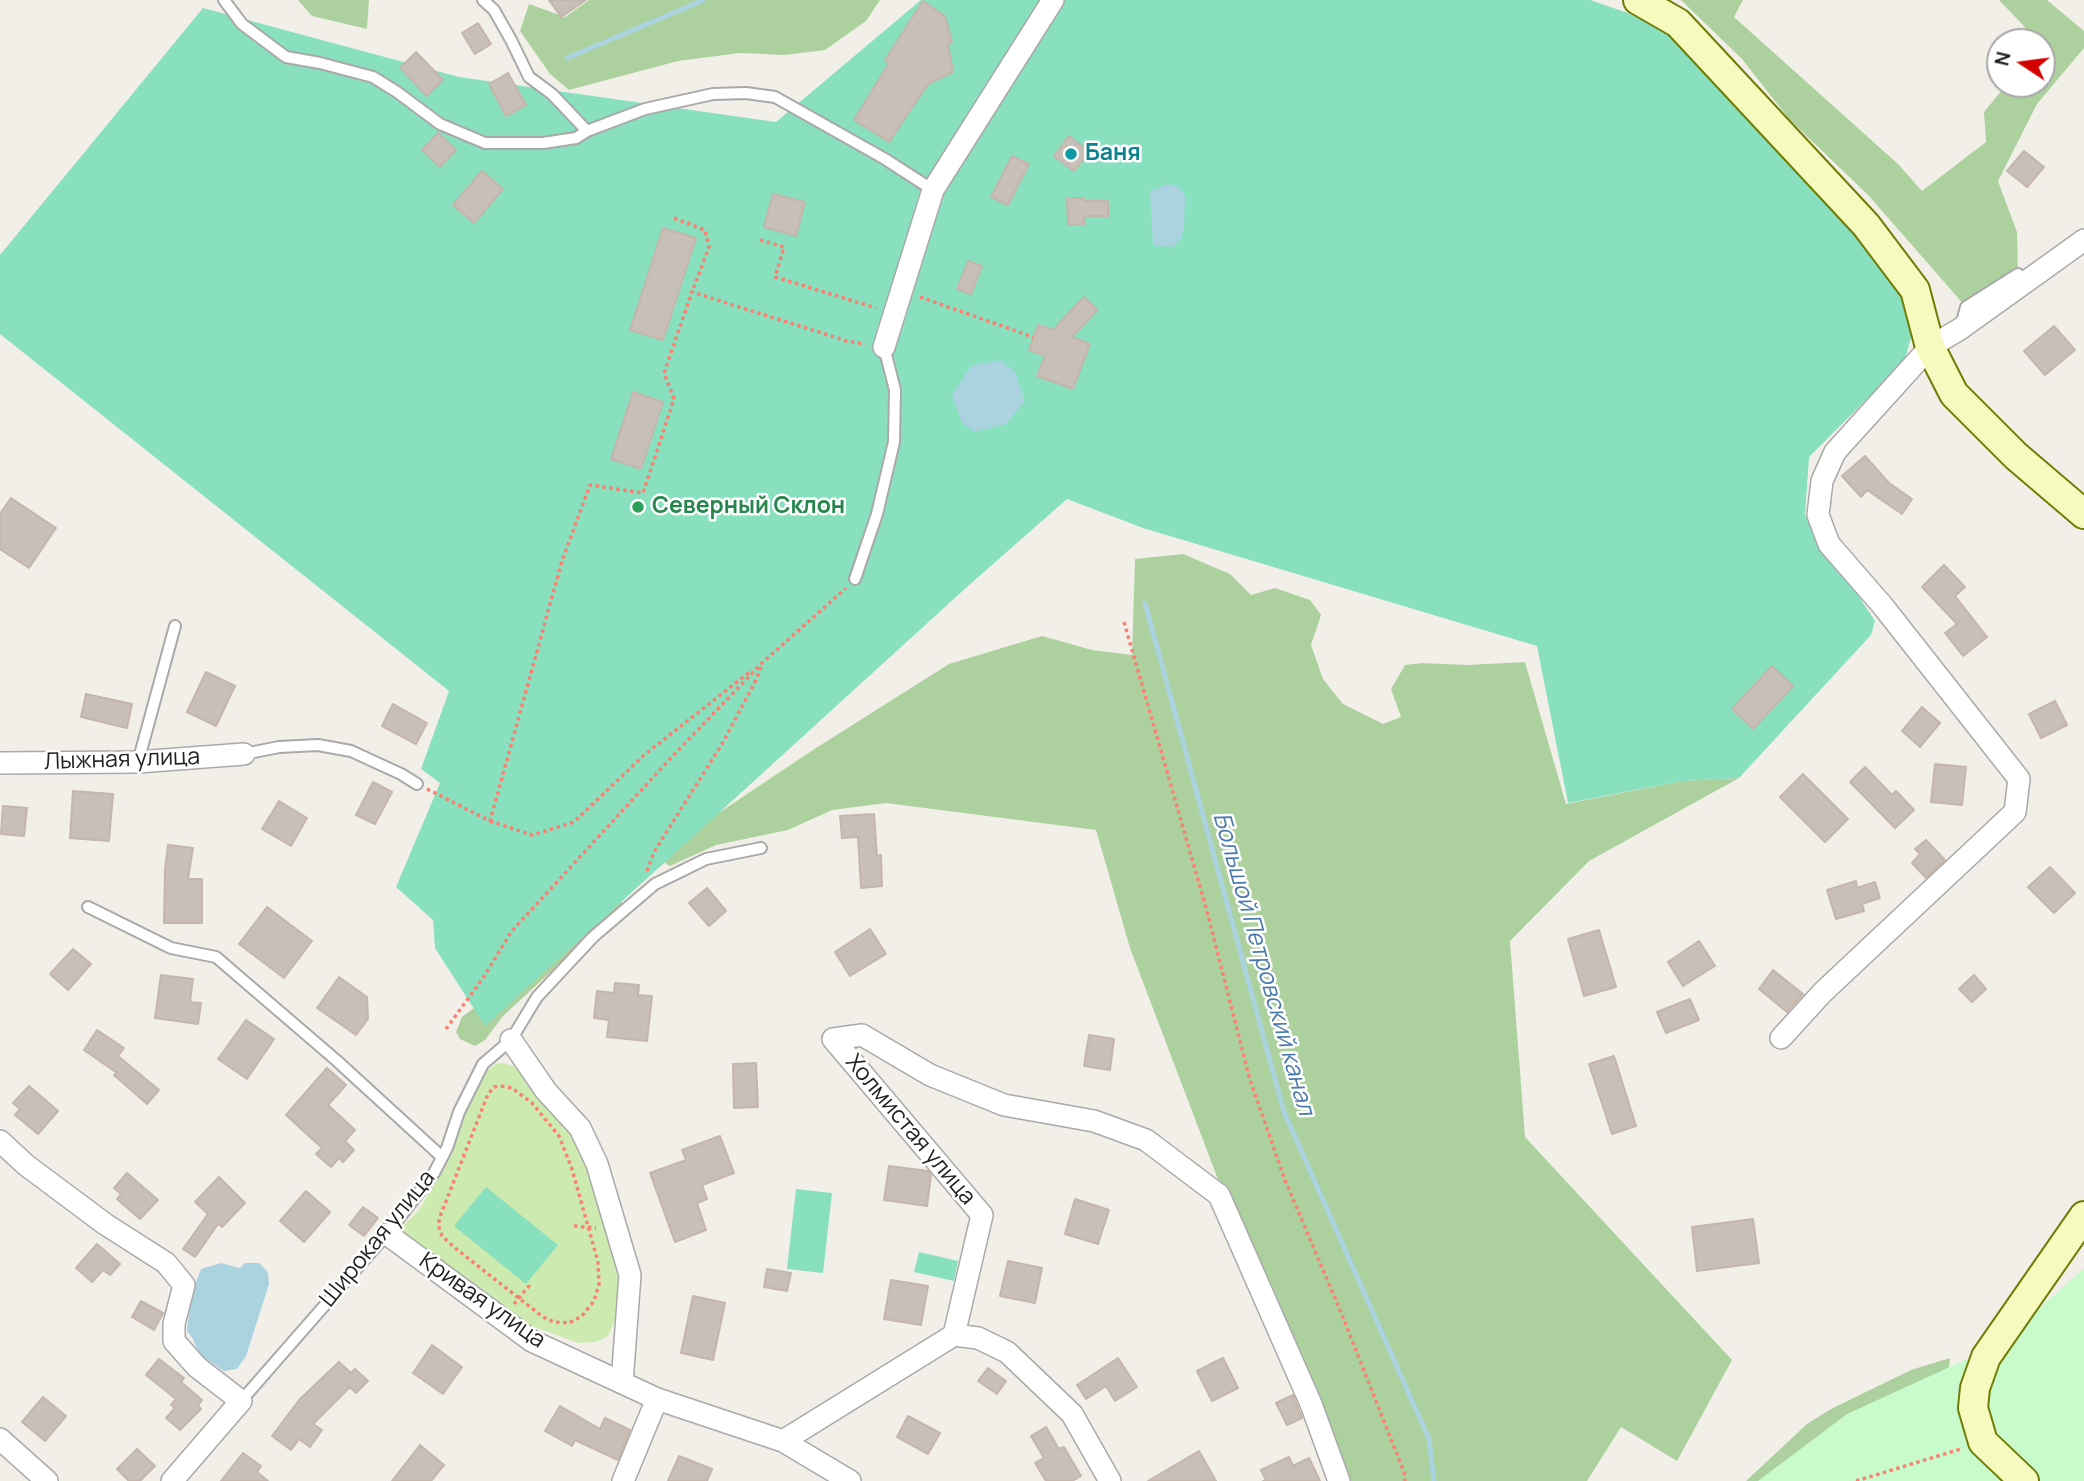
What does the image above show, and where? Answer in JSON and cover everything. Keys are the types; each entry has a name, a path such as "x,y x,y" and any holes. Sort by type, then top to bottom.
{"street":[{"path":"884,347 933,190 1053,0"},
{"path":"1638,0 1678,23 1866,225 1915,289 1930,347 1954,394 2016,456 2084,514"},
{"path":"1781,1038 1823,992 2015,812 2019,779 1882,605 1829,544 1818,515 1822,481 1835,452 1930,347 1960,329 2084,240"},
{"name":"Лыжная улица","path":"0,763 138,762 244,754"},
{"name":"Холмистая улица","path":"954,1335 982,1215 833,1039 862,1035 930,1075 1004,1105 1094,1121 1146,1140 1219,1195 1311,1404 1339,1481"},
{"path":"511,1040 546,1091 580,1128 597,1164 630,1275 622,1382"},
{"path":"0,1141 26,1165 105,1224 166,1263 184,1286 174,1324 174,1341 198,1367 241,1401"},
{"path":"2024,1481 1983,1442 1973,1408 1975,1388 1986,1357 2084,1216"},
{"name":"Кривая улица","path":"387,1234 532,1341 657,1399 783,1441 850,1481"},
{"path":"783,1441 954,1335 978,1338 1007,1352 1072,1414 1110,1481"},
{"path":"623,1481 657,1399"},
{"name":"Широкая улица","path":"172,1481 241,1401"},
{"path":"0,1439 47,1481"}],"lane":[{"path":"224,0 242,24 286,57 373,77 440,124 485,143 543,143 576,138 587,131 645,109 713,94 746,93 775,97 885,159 933,190"},
{"path":"483,0 494,10 512,40 529,77 552,94 587,131"},
{"path":"1960,329 1966,307 2018,274"},
{"path":"855,579 877,514 894,442 895,390 884,347"},
{"path":"138,762 175,626"},
{"path":"244,754 279,747 318,745 351,751 417,784"},
{"name":"Широкая улица","path":"241,1401 387,1234 434,1172 458,1112 483,1064 511,1040 537,997 593,937 655,884 706,859 761,848"},
{"path":"88,907 171,948 216,957 336,1060 442,1157"}],"path":[{"path":"490,821 562,561 590,485 643,493 674,399 664,373 709,247 705,230 674,218"},
{"path":"760,240 784,247 775,277 894,314"},
{"path":"902,290 1033,337"},
{"path":"692,292 847,341 884,347"},
{"path":"417,784 490,821 532,835 573,822 643,756 762,663 855,579"},
{"path":"1124,622 1205,904 1250,1080 1285,1181 1340,1310 1404,1472 1405,1481"},
{"path":"646,872 653,852 722,744 754,684 762,663"},
{"path":"446,1029 483,978 511,932 762,663"},
{"path":"501,1086 512,1088 532,1103 559,1136 572,1168 598,1262 599,1284 594,1301 582,1317 569,1323 554,1322 543,1317 519,1298 442,1236 439,1227 439,1219 488,1094 494,1087 501,1086"},
{"path":"501,1319 529,1286 527,1282"},
{"path":"1856,1481 1983,1442"}],"green space":[{"path":"298,0 369,0 367,29 312,16"},
{"path":"589,0 880,0 866,21 825,50 784,55 740,53 678,61 569,90 550,74 520,31 529,4 565,17"},
{"name":"Северный Склон","path":"921,0 1590,0 1628,13 1663,30 1849,226 1905,302 1912,335 1904,362 1809,457 1805,515 1875,621 1871,635 1739,778 1682,781 1568,803 1537,646 1143,528 1067,499 485,1026 435,948 433,920 396,887 440,783 421,769 449,691 0,334 0,255 203,8 459,77 776,122"},
{"path":"1681,0 1743,0 1734,17 1898,164 1922,191 1986,142 1984,112 1996,98 2042,98 1998,181 2017,232 2018,274 1966,307 1869,196 1789,119 1742,59"},
{"path":"1999,0 2047,0 2084,31 2084,48 2056,81 2056,28 2026,28"},
{"path":"1183,554 1230,574 1251,595 1275,588 1310,600 1321,615 1311,645 1323,679 1343,704 1383,724 1401,717 1391,689 1405,665 1525,662 1566,804 1682,781 1739,778 1589,861 1510,941 1525,1137 1732,1360 1677,1461 1621,1427 1587,1481 1341,1481 1238,1232 1130,948 1096,830 886,803 832,810 788,830 716,845 670,866 662,861 669,846 949,664 1042,636 1092,650 1132,655 1135,559"},
{"path":"620,899 623,905 503,1016 485,1040 475,1046 460,1039 456,1032 462,1017"},
{"path":"505,1063 521,1069 578,1132 622,1277 615,1320 608,1336 596,1342 578,1343 527,1324 404,1236 401,1228 419,1210 437,1180 473,1094 485,1073 496,1064"},
{"path":"486,1187 558,1245 526,1284 454,1226"},
{"path":"796,1189 832,1193 823,1273 787,1269"},
{"path":"919,1252 958,1261 954,1281 914,1272"},
{"path":"2084,1268 2084,1481 1758,1481 1847,1414 2000,1344"},
{"path":"1950,1358 1948,1377 1989,1481 1746,1481 1807,1424 1831,1409 1911,1370"}],"water":[{"path":"1167,184 1178,186 1185,196 1184,227 1181,238 1173,247 1153,246 1150,191"},
{"path":"1001,360 1015,372 1025,401 1006,424 975,432 962,423 952,395 971,366"},
{"path":"221,1263 240,1268 245,1263 259,1263 268,1272 269,1284 246,1356 237,1369 224,1371 199,1354 187,1331 191,1296 201,1269"}],"building":[{"path":"549,0 586,0 561,17"},
{"path":"923,1 945,16 952,42 948,44 953,72 928,84 889,142 854,120 889,63 885,60"},
{"path":"478,23 491,44 475,54 462,33"},
{"path":"416,52 443,80 427,96 400,68"},
{"path":"508,73 526,105 506,116 489,84"},
{"path":"438,133 456,150 440,167 422,150"},
{"name":"Баня","path":"1069,136 1089,152 1074,171 1054,156"},
{"path":"2024,151 2044,167 2027,187 2007,171"},
{"path":"1012,156 1029,164 1008,205 991,197"},
{"path":"482,171 503,189 474,223 453,205"},
{"path":"773,194 805,202 796,236 764,227"},
{"path":"1067,198 1108,201 1108,216 1084,216 1084,224 1068,225"},
{"path":"663,228 696,238 663,340 630,330"},
{"path":"968,261 982,266 971,294 957,289"},
{"path":"1084,297 1097,310 1072,337 1090,344 1073,389 1037,376 1045,356 1029,350 1038,325 1053,330"},
{"path":"2054,326 2075,350 2045,375 2024,351"},
{"path":"633,392 663,402 641,469 611,459"},
{"path":"1865,456 1889,483 1912,499 1902,514 1867,490 1861,497 1842,476"},
{"path":"11,498 56,528 29,568 0,549 0,514"},
{"path":"1944,565 1965,587 1955,596 1987,637 1963,656 1945,633 1957,624 1922,587"},
{"path":"1772,666 1793,686 1753,729 1732,709"},
{"path":"206,672 235,686 216,726 187,712"},
{"path":"86,694 132,704 127,728 81,717"},
{"path":"2055,701 2067,725 2041,738 2029,714"},
{"path":"393,704 427,723 416,744 382,726"},
{"path":"1922,707 1940,723 1920,747 1902,731"},
{"path":"1935,764 1966,767 1962,805 1931,802"},
{"path":"1865,767 1892,795 1896,791 1914,810 1895,828 1850,782"},
{"path":"1803,774 1848,819 1825,842 1780,797"},
{"path":"373,782 392,792 375,824 356,815"},
{"path":"73,791 113,794 109,841 70,838"},
{"path":"279,801 307,818 291,846 262,829"},
{"path":"3,806 27,808 24,836 1,834"},
{"path":"874,814 877,856 881,855 882,886 861,888 858,837 842,838 840,816"},
{"path":"1926,840 1945,860 1926,878 1912,863 1920,854 1915,849"},
{"path":"168,845 193,848 188,879 202,879 202,923 164,923"},
{"path":"2050,867 2075,893 2054,913 2028,887"},
{"path":"1856,881 1857,888 1875,882 1880,898 1862,904 1864,911 1836,919 1827,890"},
{"path":"707,888 726,911 709,926 689,903"},
{"path":"267,907 312,941 284,978 239,944"},
{"path":"870,929 886,954 850,976 835,952"},
{"path":"1599,930 1616,987 1584,996 1568,939"},
{"path":"1699,941 1715,966 1683,986 1668,962"},
{"path":"73,949 91,964 68,990 50,974"},
{"path":"1773,970 1803,994 1787,1012 1759,989"},
{"path":"161,975 193,979 190,1002 201,1003 198,1024 155,1018"},
{"path":"1974,975 1986,989 1972,1002 1959,989"},
{"path":"339,977 367,997 368,1019 356,1035 317,1008"},
{"path":"615,983 639,985 638,995 652,996 647,1041 607,1037 609,1020 594,1018 597,991 614,993"},
{"path":"1690,999 1699,1020 1666,1033 1657,1012"},
{"path":"246,1020 274,1039 247,1079 218,1059"},
{"path":"97,1030 124,1048 118,1056 159,1090 147,1104 114,1075 117,1073 84,1050"},
{"path":"1089,1035 1114,1039 1110,1070 1084,1066"},
{"path":"1614,1056 1636,1126 1612,1134 1589,1064"},
{"path":"756,1063 758,1107 734,1108 733,1064"},
{"path":"327,1068 346,1085 328,1105 355,1130 345,1141 354,1150 343,1162 339,1158 331,1167 316,1154 322,1148 286,1115"},
{"path":"29,1086 58,1111 38,1134 15,1115 20,1109 13,1103"},
{"path":"720,1136 734,1173 702,1185 707,1199 697,1203 706,1230 675,1242 650,1173 686,1160 682,1150"},
{"path":"889,1166 928,1171 931,1175 927,1206 884,1200"},
{"path":"127,1173 158,1200 140,1219 117,1199 121,1194 114,1188"},
{"path":"219,1177 245,1203 222,1227 218,1224 195,1257 183,1249 208,1214 195,1202"},
{"path":"306,1191 330,1212 304,1242 280,1221"},
{"path":"1075,1199 1109,1210 1098,1244 1065,1234"},
{"path":"363,1207 378,1218 364,1236 349,1225"},
{"path":"1753,1219 1759,1263 1697,1271 1692,1227"},
{"path":"97,1244 120,1264 110,1275 103,1270 92,1282 76,1268"},
{"path":"1008,1261 1042,1268 1035,1303 1000,1296"},
{"path":"767,1269 791,1273 787,1291 764,1287"},
{"path":"891,1280 928,1286 921,1325 884,1319"},
{"path":"693,1296 725,1303 713,1360 681,1353"},
{"path":"141,1301 163,1313 154,1330 132,1317"},
{"path":"432,1345 462,1367 443,1394 413,1373"},
{"path":"1118,1358 1137,1387 1115,1401 1106,1386 1086,1399 1077,1385"},
{"path":"1223,1358 1238,1388 1212,1401 1197,1371"},
{"path":"159,1359 184,1378 181,1382 202,1400 198,1406 201,1409 180,1430 166,1418 175,1408 171,1405 176,1399 146,1375"},
{"path":"339,1362 351,1373 355,1369 368,1381 356,1393 350,1387 313,1424 322,1430 310,1447 299,1439 291,1450 272,1436 300,1399"},
{"path":"988,1368 1006,1381 997,1394 978,1381"},
{"path":"1293,1395 1302,1418 1287,1425 1276,1403"},
{"path":"43,1397 66,1416 45,1441 22,1422"},
{"path":"560,1406 600,1429 605,1418 630,1430 618,1460 575,1440 572,1446 545,1431"},
{"path":"908,1416 940,1433 928,1454 897,1437"},
{"path":"1046,1427 1059,1449 1064,1447 1081,1476 1072,1481 1046,1481 1035,1463 1044,1458 1031,1436"},
{"path":"420,1445 444,1465 431,1481 392,1481"},
{"path":"137,1449 155,1466 140,1481 129,1481 117,1469"},
{"path":"1199,1451 1216,1481 1148,1481"},
{"path":"243,1453 261,1466 257,1472 268,1481 221,1481"},
{"path":"679,1456 712,1469 707,1481 668,1481"},
{"path":"1289,1457 1293,1466 1309,1458 1320,1481 1263,1481 1266,1480 1261,1470"}],"waterway":[{"path":"567,58 704,0"},
{"name":"Большой Петровский канал","path":"1145,603 1284,1112 1429,1439 1434,1481"}],"place":[{"name":"Баня","path":"1071,154"},
{"name":"Северный Склон","path":"638,507"}]}
